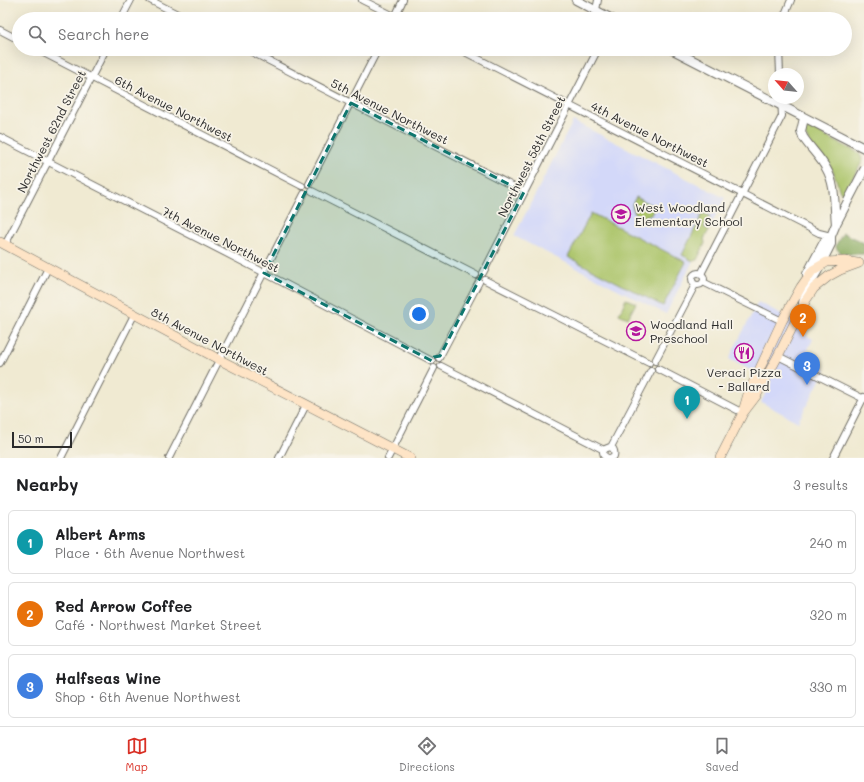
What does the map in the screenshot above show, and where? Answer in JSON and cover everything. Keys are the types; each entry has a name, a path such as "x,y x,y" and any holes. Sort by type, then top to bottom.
{"main road":[{"name":"8th Avenue Northwest","path":"3,243 220,360 410,458"},
{"path":"743,413 748,394 782,322 801,287 813,270 827,262 844,261 861,263"},
{"path":"720,458 743,413 756,396 801,309 814,288 821,281 840,270 861,263"}],"street":[{"path":"124,12 130,0"},
{"path":"150,0 173,12"},
{"path":"362,0 385,12"},
{"path":"398,12 403,0"},
{"path":"576,0 600,12"},
{"path":"596,10 598,0"},
{"path":"786,12 791,0"},
{"path":"0,30 12,36"},
{"name":"6th Avenue Northwest","path":"50,56 302,186"},
{"name":"Northwest 62nd Street","path":"3,243 48,162 102,56"},
{"name":"5th Avenue Northwest","path":"260,56 524,192"},
{"path":"309,184 374,56"},
{"name":"4th Avenue Northwest","path":"473,56 819,233 831,236"},
{"name":"Northwest 58th Street","path":"483,273 594,56"},
{"path":"686,56 768,96"},
{"path":"779,56 780,68"},
{"path":"701,274 782,116 781,104"},
{"path":"784,104 804,118 864,148"},
{"path":"804,118 801,131 826,168 831,179 836,224"},
{"name":"7th Avenue Northwest","path":"0,137 432,361"},
{"path":"801,309 806,290 831,244 831,236 836,224 864,170"},
{"path":"169,458 304,194 302,191 302,186 306,183 309,184"},
{"path":"309,184 312,186 312,191"},
{"path":"304,194 309,194 312,191"},
{"path":"312,191 476,275 476,279 658,364 658,369"},
{"path":"801,287 824,242 831,236"},
{"path":"0,363 48,268"},
{"path":"439,358 485,275 479,272 476,275"},
{"path":"651,371 648,368 695,284 693,281 693,275 697,273 701,274"},
{"path":"701,274 704,277 703,282"},
{"path":"695,284 700,285 703,282"},
{"path":"703,282 782,322"},
{"path":"60,458 134,314"},
{"path":"778,356 864,398 833,458"},
{"path":"388,458 434,368 432,361 434,358 439,358"},
{"path":"439,358 442,361 441,366"},
{"path":"434,368 441,366 604,450 604,454 611,457 614,450 611,447"},
{"path":"658,369 743,413"},
{"path":"651,371 655,372 658,369"},
{"path":"604,450 611,447 651,371"},
{"path":"279,458 306,405"}],"highlighted area":[{"path":"351,103 524,192 440,356 434,357 432,361 264,273"}],"shaded area":[{"name":"West Woodland Elementary School","path":"573,121 725,198 704,239 705,243 697,260 693,261 666,314 514,236"},
{"path":"758,302 809,328 805,335 813,339 804,358 826,369 798,422 761,402 772,381 729,359"}],"green space":[{"path":"807,125 817,129 821,134 859,153 862,162 844,194 840,192 835,175 830,166 812,146 805,135"},
{"path":"636,197 655,207 651,214 643,217 634,213 632,204"},
{"path":"591,213 686,262 663,306 568,257"},
{"path":"703,213 710,216 704,227 709,230 704,239 705,243 697,260 693,261 682,255"},
{"path":"843,233 864,243 864,254 843,254 839,251 836,245"},
{"path":"626,299 636,303 628,318 619,314"}],"place":[{"name":"West Woodland Elementary School","path":"621,214"},
{"name":"Woodland Hall Preschool","path":"636,331"},
{"name":"Red Arrow Coffee","path":"803,337"},
{"name":"Veraci Pizza - Ballard","path":"744,353"},
{"name":"Halfseas Wine","path":"807,385"},
{"name":"Albert Arms","path":"687,419"}]}
